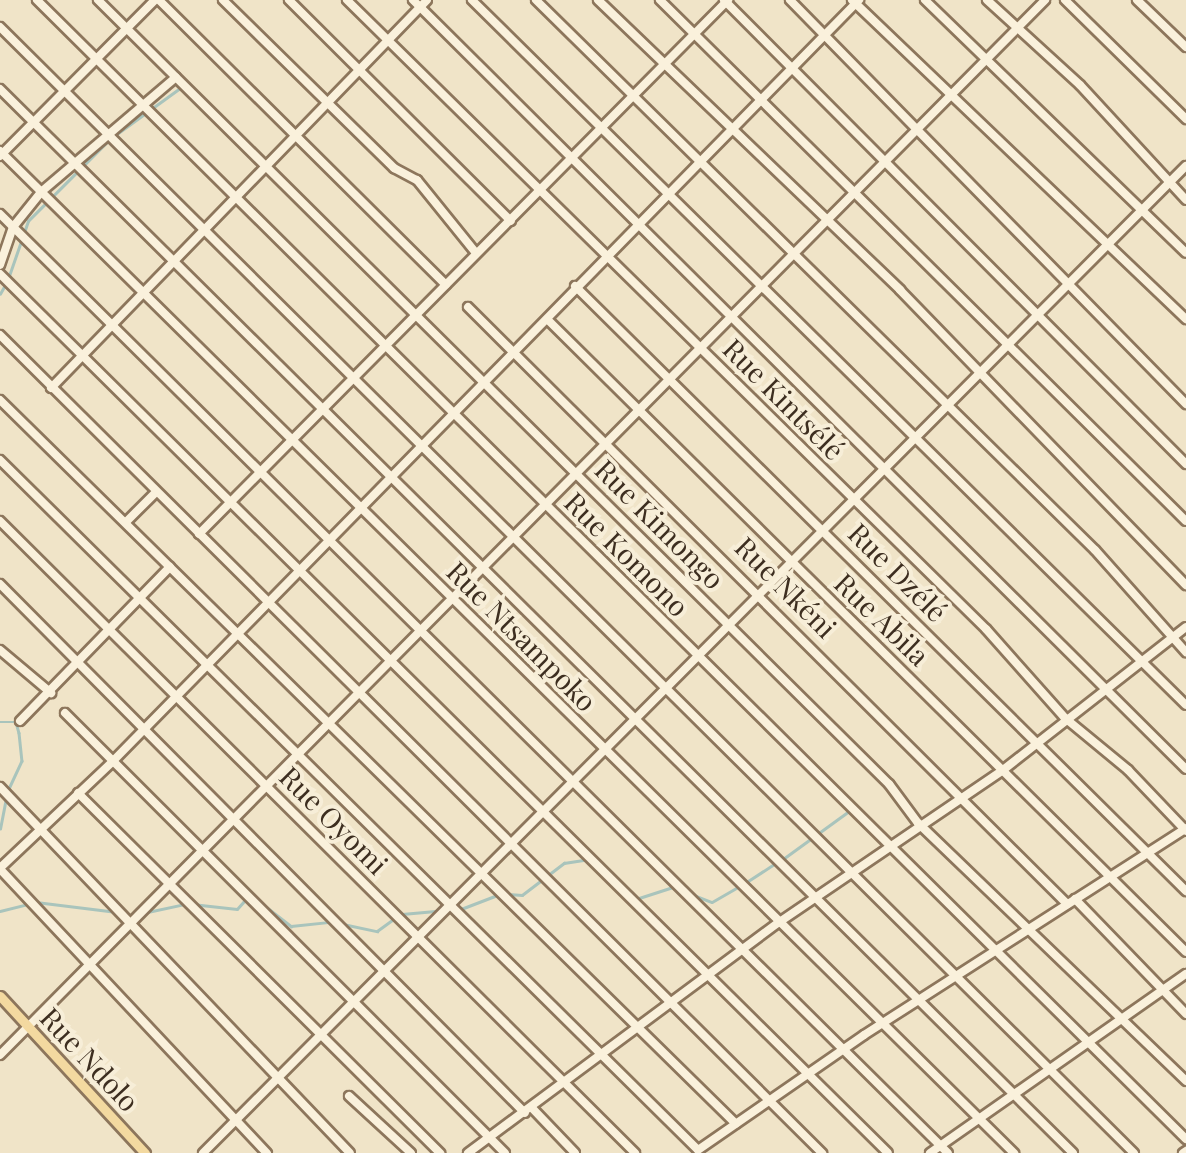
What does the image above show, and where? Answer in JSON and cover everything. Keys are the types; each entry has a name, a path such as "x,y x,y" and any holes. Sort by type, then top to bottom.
{"main road":[{"name":"Rue Ndolo","path":"0,996 145,1153"}],"street":[{"name":"Rue Komono","path":"36,0 1186,1139"},
{"name":"Rue Kimongo","path":"98,0 889,784 918,822 1034,929 1186,1081"},
{"path":"1,153 157,0 446,285"},
{"path":"223,0 394,168 416,180 475,252"},
{"path":"290,0 510,222"},
{"name":"Rue Kintsélé","path":"347,0 1031,674 1065,718 1128,770 1186,829"},
{"path":"472,0 916,434 1138,662 1186,705"},
{"path":"536,0 1131,586 1186,652"},
{"path":"598,0 728,130 900,290 978,376 1186,585"},
{"path":"660,0 1186,521"},
{"path":"790,0 1186,404"},
{"path":"925,0 1186,252"},
{"path":"987,0 1015,30 1080,85 1186,200"},
{"path":"0,1056 456,602 546,504 765,288 951,93 1046,0"},
{"path":"1064,0 1186,119"},
{"path":"1137,0 1186,47"},
{"path":"199,534 387,348 475,252 542,192 726,1 1186,464"},
{"path":"267,1153 0,868 114,761 855,1 1186,318"},
{"path":"51,388 360,72 420,2 573,160 1068,647 1102,689 1186,769"},
{"path":"0,28 517,537 852,876 1054,1068 1134,1153"},
{"path":"0,264 12,227 41,192 73,160 176,77"},
{"path":"0,89 768,848 814,902 919,998 1073,1153"},
{"name":"Rue Ntsampoko","path":"1,153 1014,1153"},
{"path":"203,1153 359,1002 541,813 1186,166"},
{"path":"0,214 944,1149"},
{"path":"0,274 888,1153"},
{"name":"Rue Dzélé","path":"576,286 1186,892"},
{"name":"Rue Nkéni","path":"468,307 921,751 958,798 1018,848 1186,1014"},
{"name":"Rue Abila","path":"547,318 1186,952"},
{"path":"0,336 822,1153"},
{"path":"0,400 636,1031 736,1124"},
{"path":"0,460 696,1152 919,998 1034,929 1071,901 1186,829"},
{"path":"126,522 156,492"},
{"name":"Rue Oyomi","path":"0,521 635,1153"},
{"path":"20,721 170,567"},
{"path":"0,584 528,1110 576,1153"},
{"path":"468,1153 566,1085 778,923 852,876 918,822 1003,770 1186,626"},
{"path":"0,650 51,693"},
{"path":"65,713 206,849 505,1153"},
{"path":"0,787 44,826 350,1153"},
{"path":"78,793 440,1153"},
{"path":"930,1153 944,1149 979,1119 1186,974"},
{"path":"349,1096 411,1153"}],"waterway":[{"path":"114,136 180,88"},
{"path":"9,276 28,221 108,141"},
{"path":"0,294 6,283"},
{"path":"0,722 16,722 19,733 22,761 8,791"},
{"path":"0,829 6,798"},
{"path":"783,859 849,811"},
{"path":"508,894 522,895 564,863 588,859"},
{"path":"745,883 776,863"},
{"path":"636,899 674,887"},
{"path":"691,894 712,902 738,887"},
{"path":"461,909 500,894"},
{"path":"251,895 291,926 330,922"},
{"path":"192,904 237,909 245,900"},
{"path":"36,902 116,912"},
{"path":"0,911 28,904"},
{"path":"143,913 185,904"},
{"path":"402,914 438,911"},
{"path":"343,924 377,931 395,918"}]}
